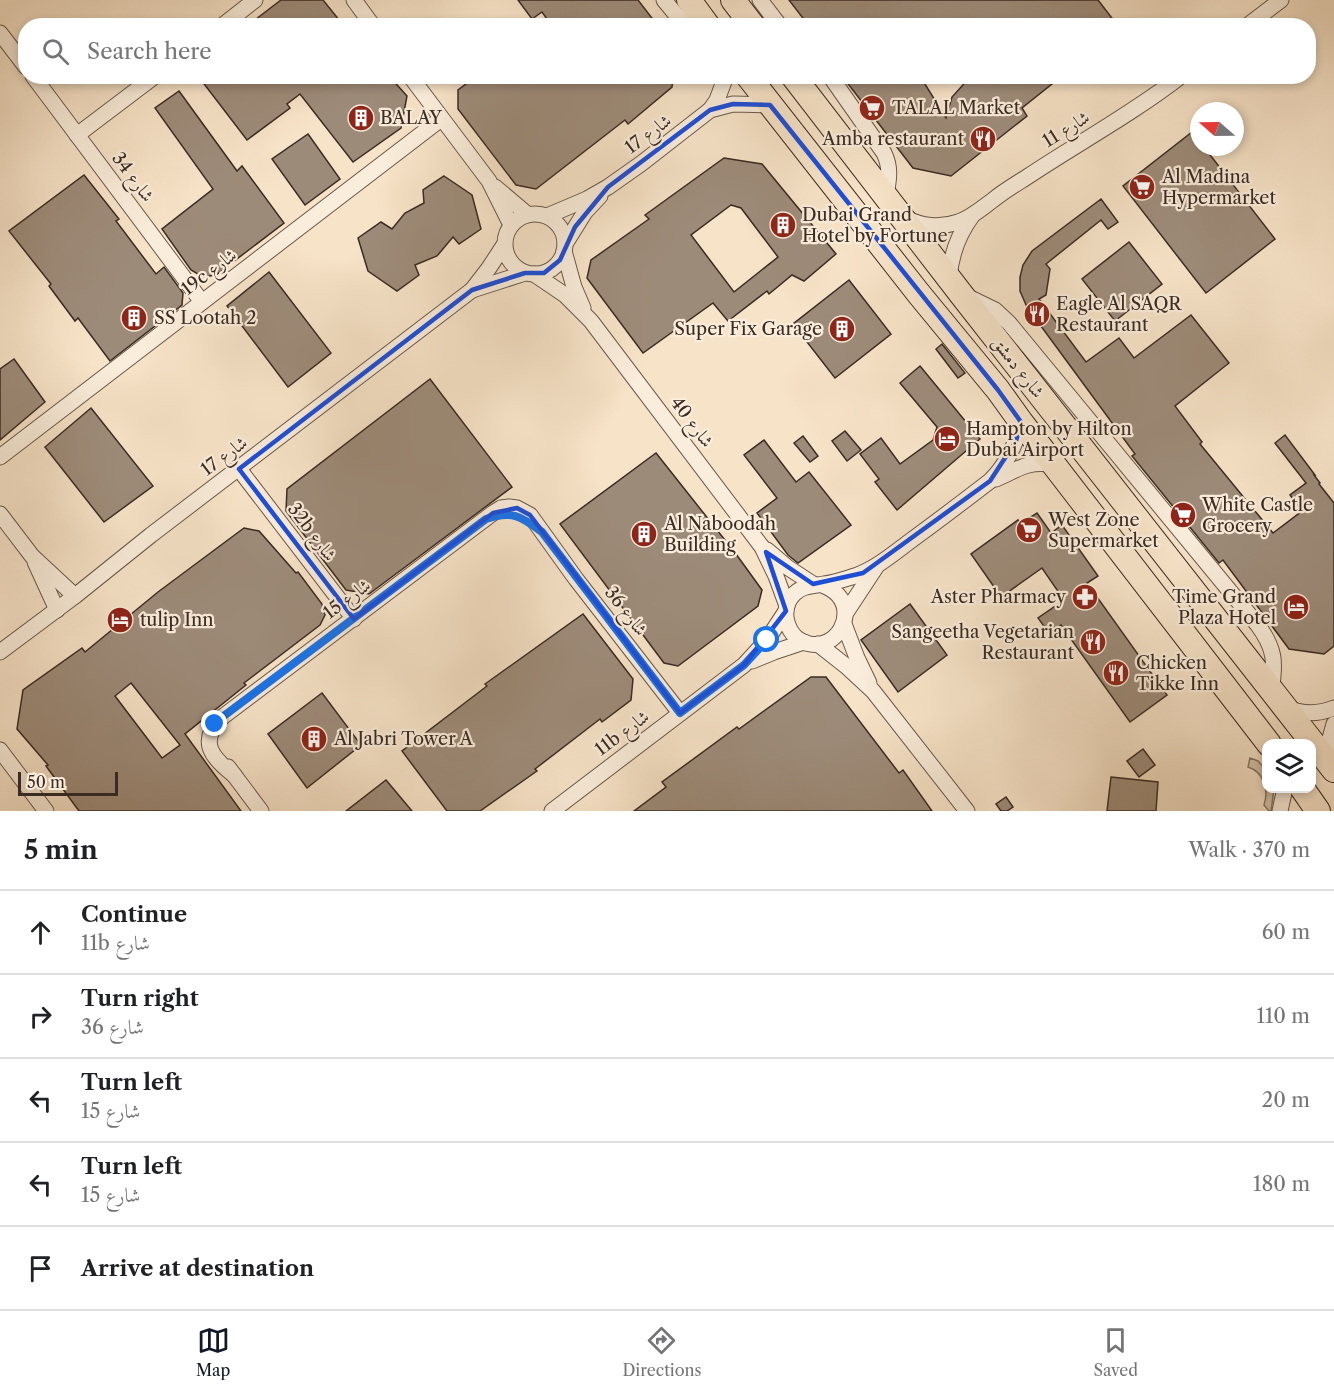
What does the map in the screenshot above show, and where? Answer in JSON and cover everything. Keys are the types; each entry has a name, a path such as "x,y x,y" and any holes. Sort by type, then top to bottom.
{"main road":[{"path":"689,0 702,18"},
{"path":"733,0 747,18"},
{"name":"شارع دمشق","path":"754,84 919,294 998,390 1265,739"},
{"name":"شارع دمشق","path":"799,84 1331,767"},
{"path":"1305,793 1318,811"}],"street":[{"path":"232,18 255,0"},
{"path":"354,0 367,18"},
{"path":"664,0 680,18"},
{"path":"760,0 774,18"},
{"path":"1257,18 1281,0"},
{"path":"0,33 18,57"},
{"name":"شارع 34","path":"39,84 202,302"},
{"path":"77,135 144,84"},
{"path":"416,84 489,181 511,225"},
{"name":"شارع 17","path":"547,216 587,199 642,163 710,110 723,84"},
{"path":"836,84 887,159 892,204"},
{"name":"شارع 11","path":"892,204 910,220 922,225 948,225 960,222 1140,106 1169,84"},
{"name":"شارع 17","path":"710,110 733,104 770,105"},
{"name":"19c شارع","path":"0,457 441,119"},
{"path":"489,181 527,214"},
{"name":"شارع 17","path":"565,247 585,212 608,187"},
{"path":"537,213 547,216 557,222 563,232 565,247 560,260 544,273 530,273 517,268 510,262 504,245 511,225 518,218 527,214 537,213"},
{"name":"شارع 11","path":"955,286 950,265 955,245 964,226 972,216"},
{"name":"شارع 17","path":"0,652 472,290 504,245"},
{"name":"شارع 40","path":"565,247 574,287 591,321"},
{"name":"شارع 17","path":"472,290 530,273"},
{"name":"شارع 40","path":"530,273 565,295 591,321 762,547 776,576 786,608"},
{"path":"967,811 873,691 846,666 811,643 796,637 786,621 786,608 791,597 805,586 850,578 876,567 990,481 1003,467 1013,450 1021,422"},
{"path":"990,481 1018,467 1054,465"},
{"name":"32b شارع","path":"239,469 354,619"},
{"path":"0,514 32,556 75,596"},
{"name":"شارع 15","path":"261,811 234,775 217,760 211,751 208,741 215,724 486,519 511,514 542,532"},
{"name":"شارع 36","path":"542,532 680,713"},
{"name":"شارع 40","path":"762,547 787,567 818,585"},
{"path":"32,556 57,610"},
{"path":"811,643 826,642 840,632 844,619 876,567"},
{"path":"818,585 831,589 844,604 844,619 857,658 873,691"},
{"name":"11b شارع","path":"552,811 744,665 767,640 786,608"},
{"name":"11b شارع","path":"744,665 774,652 811,643"},
{"path":"1278,699 1292,710 1311,713 1334,708"},
{"path":"1331,767 1329,742 1334,724"},
{"path":"0,750 46,811"},
{"path":"1280,811 1284,793"}],"highlighted area":[{"path":"733,104 770,105 998,390 1021,422 1016,441 990,481 863,573 813,584 766,552 786,611 744,665 680,713 530,515 517,508 493,513 354,619 239,469 472,290 525,273 544,273 560,260 575,227 608,187 710,110"}],"shaded area":[{"path":"1250,758 1258,761 1262,766 1262,779 1258,773 1248,767"},
{"path":"1266,793 1273,793 1271,811 1264,805"}],"building":[{"path":"281,0 323,0 338,18 257,18"},
{"path":"518,0 638,0 652,18 546,18 542,12 531,18"},
{"path":"789,0 1098,0 1112,18 803,18"},
{"path":"204,84 396,84 407,96 401,128 353,162 300,94 287,104 290,108 247,140"},
{"path":"466,84 672,84 672,87 628,124 625,120 536,189 516,185 458,109 458,90"},
{"path":"848,84 925,84 946,118 952,97 964,84 1052,84 1022,108 1027,116 951,176 913,168"},
{"path":"179,91 237,171 242,166 284,223 216,275 203,277 191,270 162,229 213,189 155,108"},
{"path":"308,134 340,179 305,205 272,159"},
{"path":"1190,134 1190,156 1211,156 1275,239 1206,293 1123,186"},
{"path":"724,158 762,164 836,254 804,281 792,275 769,294 767,291 728,321 713,303 643,353 587,278 591,260 649,219 645,215","holes":["731,205 741,208 778,257 734,292 691,235"]},
{"path":"84,175 119,219 116,221 156,274 164,267 183,293 182,305 110,361 78,318 75,321 49,286 51,284 9,231"},
{"path":"444,176 472,195 481,229 459,244 453,237 437,256 415,265 419,275 397,291 368,271 358,238 381,222 392,229 405,213 424,203 423,190"},
{"path":"1101,199 1118,222 1108,229 1101,220 1046,264 1050,269 1046,295 1039,299 1086,362 1119,338 1134,358 1191,315 1229,363 1175,406 1202,442 1200,444 1273,533 1302,511 1290,495 1306,483 1275,443 1285,435 1334,503 1334,646 1324,654 1289,649 1223,560 1219,563 1132,456 1135,454 1027,307 1020,291 1020,277 1023,265 1032,251"},
{"path":"1129,242 1162,284 1115,321 1082,279"},
{"path":"269,272 331,353 288,387 227,306"},
{"name":"Super Fix Garage","path":"849,280 891,334 835,378 793,324"},
{"path":"942,344 965,373 958,378 936,349"},
{"path":"14,359 45,402 0,440 0,369"},
{"path":"920,366 980,439 897,510 875,482 879,479 860,454 881,438 900,464 933,440 937,427 900,383"},
{"path":"430,379 512,487 369,594 346,590 286,511 287,489"},
{"path":"91,408 153,486 104,522 45,447"},
{"path":"845,431 861,450 847,461 832,441"},
{"path":"803,436 818,456 810,462 794,443"},
{"path":"764,440 796,482 809,472 851,525 798,563 788,555 757,513 777,498 744,455"},
{"path":"656,453 762,590 758,606 678,666 664,663 560,524"},
{"path":"1037,513 1051,533 1062,525 1098,576 1087,583 1167,695 1130,722 1061,625 1049,633 1038,618 1064,600 1042,568 1001,597 971,554 1018,520 1020,524"},
{"path":"244,528 259,531 296,573 298,572 322,604 325,615 320,625 244,683 246,685 185,734 241,811 79,811 46,766 48,765 17,729 23,690 82,648 85,652 158,592","holes":["131,683 180,745 162,758 115,696"]},
{"path":"910,604 947,655 898,692 861,640"},
{"path":"583,614 633,679 631,700 602,722 600,719 535,769 537,771 480,811 447,811 402,751 487,686 485,684"},
{"path":"811,677 826,677 899,773 903,770 932,811 634,811 666,787 662,782"},
{"name":"Al Jabri Tower A","path":"322,693 361,745 307,788 268,734"},
{"path":"1143,749 1155,765 1139,777 1127,761"},
{"path":"1111,777 1158,782 1156,811 1107,811"},
{"path":"386,780 412,811 346,811"},
{"path":"1006,797 1013,807 1007,811 1001,811 996,804"}],"place":[{"name":"TALAL Market","path":"872,108"},
{"name":"BALAY","path":"361,118"},
{"name":"Amba restaurant","path":"983,139"},
{"name":"Al Madina Hypermarket","path":"1142,187"},
{"name":"Dubai Grand Hotel by Fortune","path":"783,225"},
{"name":"Eagle Al SAQR Restaurant","path":"1037,314"},
{"name":"SS Lootah 2","path":"134,318"},
{"name":"Super Fix Garage","path":"842,329"},
{"name":"Hampton by Hilton Dubai Airport","path":"947,439"},
{"name":"White Castle Grocery","path":"1183,515"},
{"name":"West Zone Supermarket","path":"1029,530"},
{"name":"Al Naboodah Building","path":"644,534"},
{"name":"Aster Pharmacy","path":"1085,597"},
{"name":"Time Grand Plaza Hotel","path":"1296,607"},
{"name":"tulip Inn","path":"120,620"},
{"name":"Sangeetha Vegetarian Restaurant","path":"1093,642"},
{"name":"Chicken Tikke Inn","path":"1116,673"},
{"name":"Al Jabri Tower A","path":"314,739"}],"route":[{"path":"215,724 486,519 502,514 519,517 542,532 680,713 744,665 767,640"}]}
